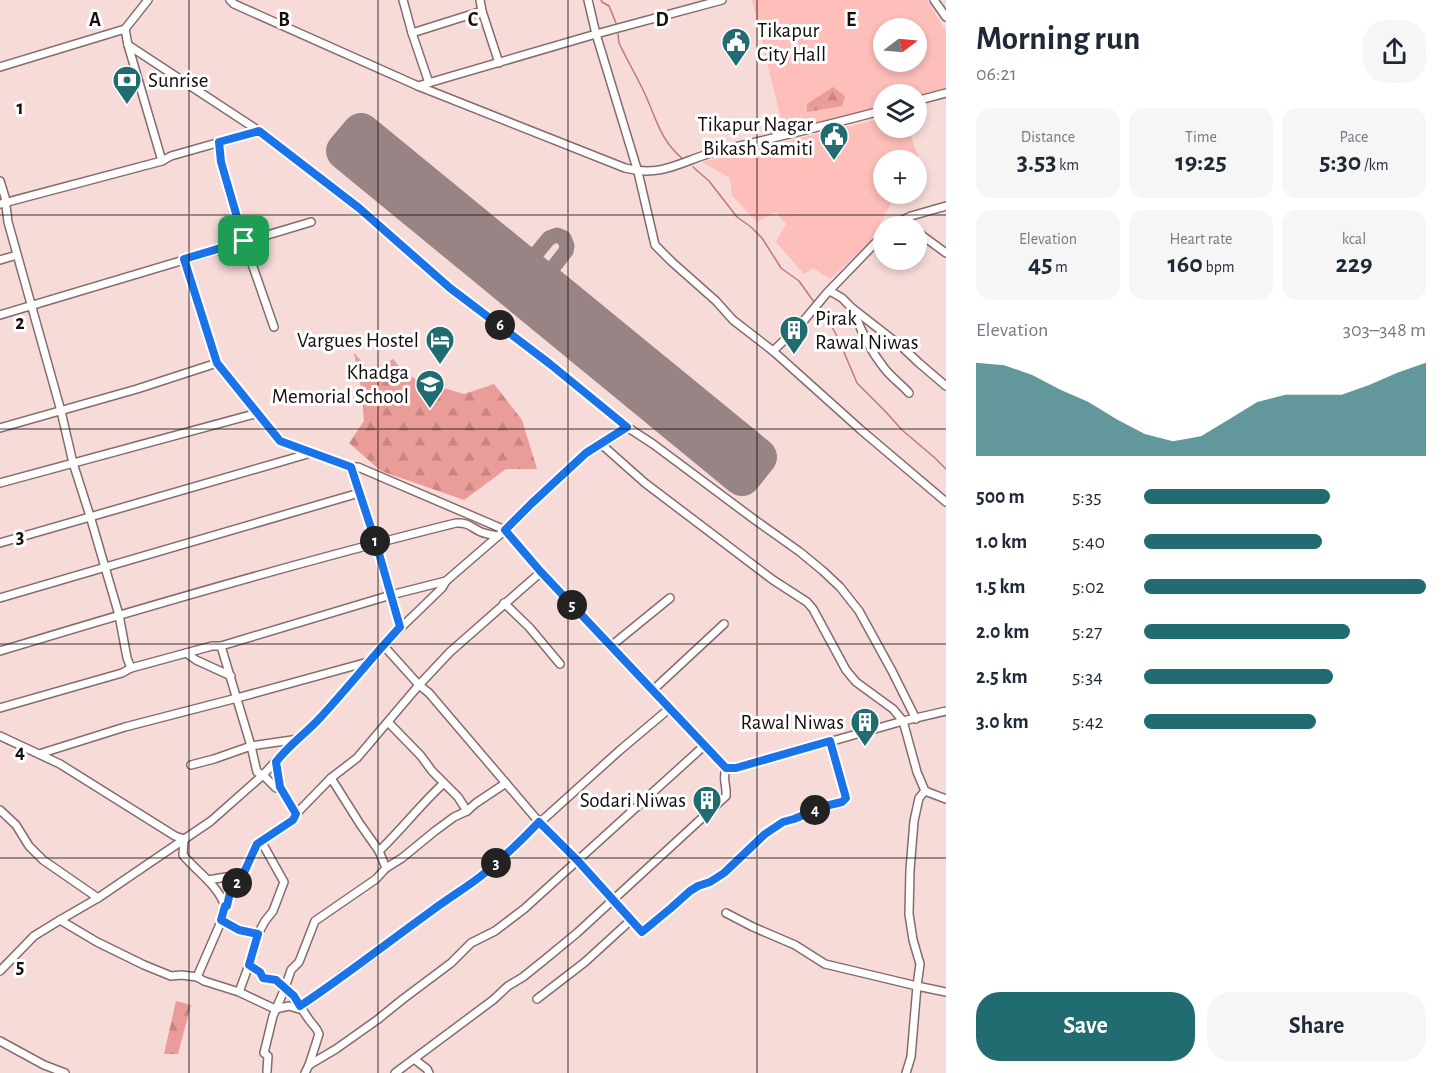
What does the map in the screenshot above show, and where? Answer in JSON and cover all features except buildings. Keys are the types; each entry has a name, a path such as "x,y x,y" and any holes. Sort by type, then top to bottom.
{"street":[{"path":"0,67 125,29 148,0"},
{"path":"230,0 234,4 418,86 638,172 666,170 706,154 873,113"},
{"path":"403,0 429,83"},
{"path":"480,0 499,63"},
{"path":"588,0 596,34 638,172 656,244 734,320 946,502"},
{"path":"683,0 686,10"},
{"path":"418,86 722,0"},
{"path":"934,0 946,17"},
{"path":"412,33 482,11"},
{"path":"125,29 162,161"},
{"path":"128,45 259,131 359,208 450,288 550,364 627,427 823,571 859,610 916,718"},
{"path":"927,98 946,93"},
{"path":"3,204 162,161 171,156 259,131"},
{"path":"219,142 221,162 244,241 274,327"},
{"path":"0,181 3,204 61,411 73,463 119,615 131,668"},
{"path":"911,216 946,206"},
{"path":"0,315 311,222"},
{"path":"927,239 946,253"},
{"path":"772,351 801,324 873,246"},
{"path":"0,260 17,255"},
{"path":"184,259 217,363 280,441 351,467 358,467 505,530 541,572 726,768 736,768 946,711"},
{"path":"830,291 842,298 902,347 946,386"},
{"path":"853,309 870,346 885,368 909,393"},
{"path":"0,428 137,389 217,363"},
{"path":"0,483 258,413"},
{"path":"0,971 34,936 98,898 211,821 299,740 383,645 442,588 446,581 505,530 586,453 627,427"},
{"path":"601,444 645,483 773,580 807,602 846,670 856,682 893,709 903,721 917,772 925,791 946,799"},
{"path":"0,543 311,453"},
{"path":"351,467 400,627"},
{"path":"0,598 359,493"},
{"path":"0,651 376,543 463,522 498,536"},
{"path":"197,977 225,906 227,906 231,888 242,877 257,844 293,820 296,814 331,778 357,758 450,652 541,572"},
{"path":"0,708 122,673 131,668 212,646 221,646 391,595 446,581"},
{"path":"611,646 670,598"},
{"path":"504,603 529,627 560,664"},
{"path":"653,690 724,624"},
{"path":"383,645 429,693 539,822 578,861 642,932 690,891 724,873 765,834 783,822 842,802 846,798 830,741"},
{"path":"221,646 257,772 276,788 280,787"},
{"path":"186,653 231,676"},
{"path":"39,754 125,727 237,699 368,662"},
{"path":"60,920 97,942 171,976 197,977 239,992 275,1009 289,1006 299,1009 342,975 484,873 670,708"},
{"path":"388,722 458,797 467,811"},
{"path":"0,736 60,764 175,836 184,839"},
{"path":"191,765 251,746 299,740"},
{"path":"309,1065 377,1020 451,963 471,943 495,931 524,909 705,745"},
{"path":"276,762 280,787 296,814"},
{"path":"395,1073 543,962 726,796 727,789 723,777 726,768"},
{"path":"331,778 379,851 386,868"},
{"path":"379,851 444,783"},
{"path":"267,1071 268,1056 264,1053 275,1009 291,970 299,962 315,921 376,879 386,868 435,831 506,783"},
{"path":"906,1073 911,1057 920,964 909,914 910,870 914,821 919,798 925,791"},
{"path":"0,810 16,825 28,846 98,898"},
{"path":"184,839 183,855 213,885 225,906"},
{"path":"239,992 258,934 273,911 284,882 261,842"},
{"path":"208,880 242,877"},
{"path":"726,913 795,945 825,964 946,992"},
{"path":"221,920 239,930 258,934"},
{"path":"537,999 585,962 631,920"},
{"path":"249,965 260,972 263,978 276,980 294,996 316,1028 319,1034 305,1073"},
{"path":"0,1041 44,1065 65,1073"},
{"path":"414,1059 429,1073"}],"shaded area":[{"path":"752,0 927,0 946,31 946,88 927,93 927,84 873,84 873,109 784,132"},
{"path":"873,120 873,138 912,138 916,150 873,150 873,204 891,204 884,216 873,216 873,237 870,242 830,279 813,268 804,274 776,242 786,224 776,212 757,222 732,196 730,178 702,162"}],"green space":[{"path":"833,87 845,96 842,106 807,112 807,104"},
{"path":"354,353 372,373 393,359 416,380 464,394 494,384 522,420 537,469 506,469 464,500 381,471 349,443 364,421 361,388"},
{"path":"176,1001 191,1005 178,1054 164,1054"}],"waterway":[{"path":"601,0 609,6 616,23"},
{"path":"618,34 619,43 660,129 669,145 683,159"},
{"path":"693,167 709,181 737,217 762,238 781,268 799,281 814,302"},
{"path":"819,308 838,338 857,383 902,430 946,469"}],"taxiway":[{"path":"518,276 549,238 557,235 564,238 566,251 535,291"}],"runway":[{"path":"361,132 758,457 742,477 345,151 361,132"}],"place":[{"name":"Tikapur City Hall","path":"736,68"},
{"name":"Sunrise","path":"127,106"},
{"name":"Tikapur Nagar Bikash Samiti","path":"834,162"},
{"name":"Pirak Rawal Niwas","path":"794,356"},
{"name":"Vargues Hostel","path":"440,366"},
{"name":"Khadga Memorial School","path":"430,410"},
{"name":"Rawal Niwas","path":"865,748"},
{"name":"Sodari Niwas","path":"707,826"}],"route":[{"path":"259,131 359,208 450,288 550,364 627,427 586,453 505,530 541,572 726,768 736,768 830,741 846,798 842,802 783,822 765,834 724,873 690,891 642,932 578,861 539,822 484,873 300,1006 294,996 276,980 263,978 260,972 249,965 258,934 239,930 221,920 231,888 242,877 257,844 293,820 296,814 280,787 276,762 320,718 400,627 351,467 280,441 217,363 184,259 244,241 221,162 219,142 259,131"}]}
